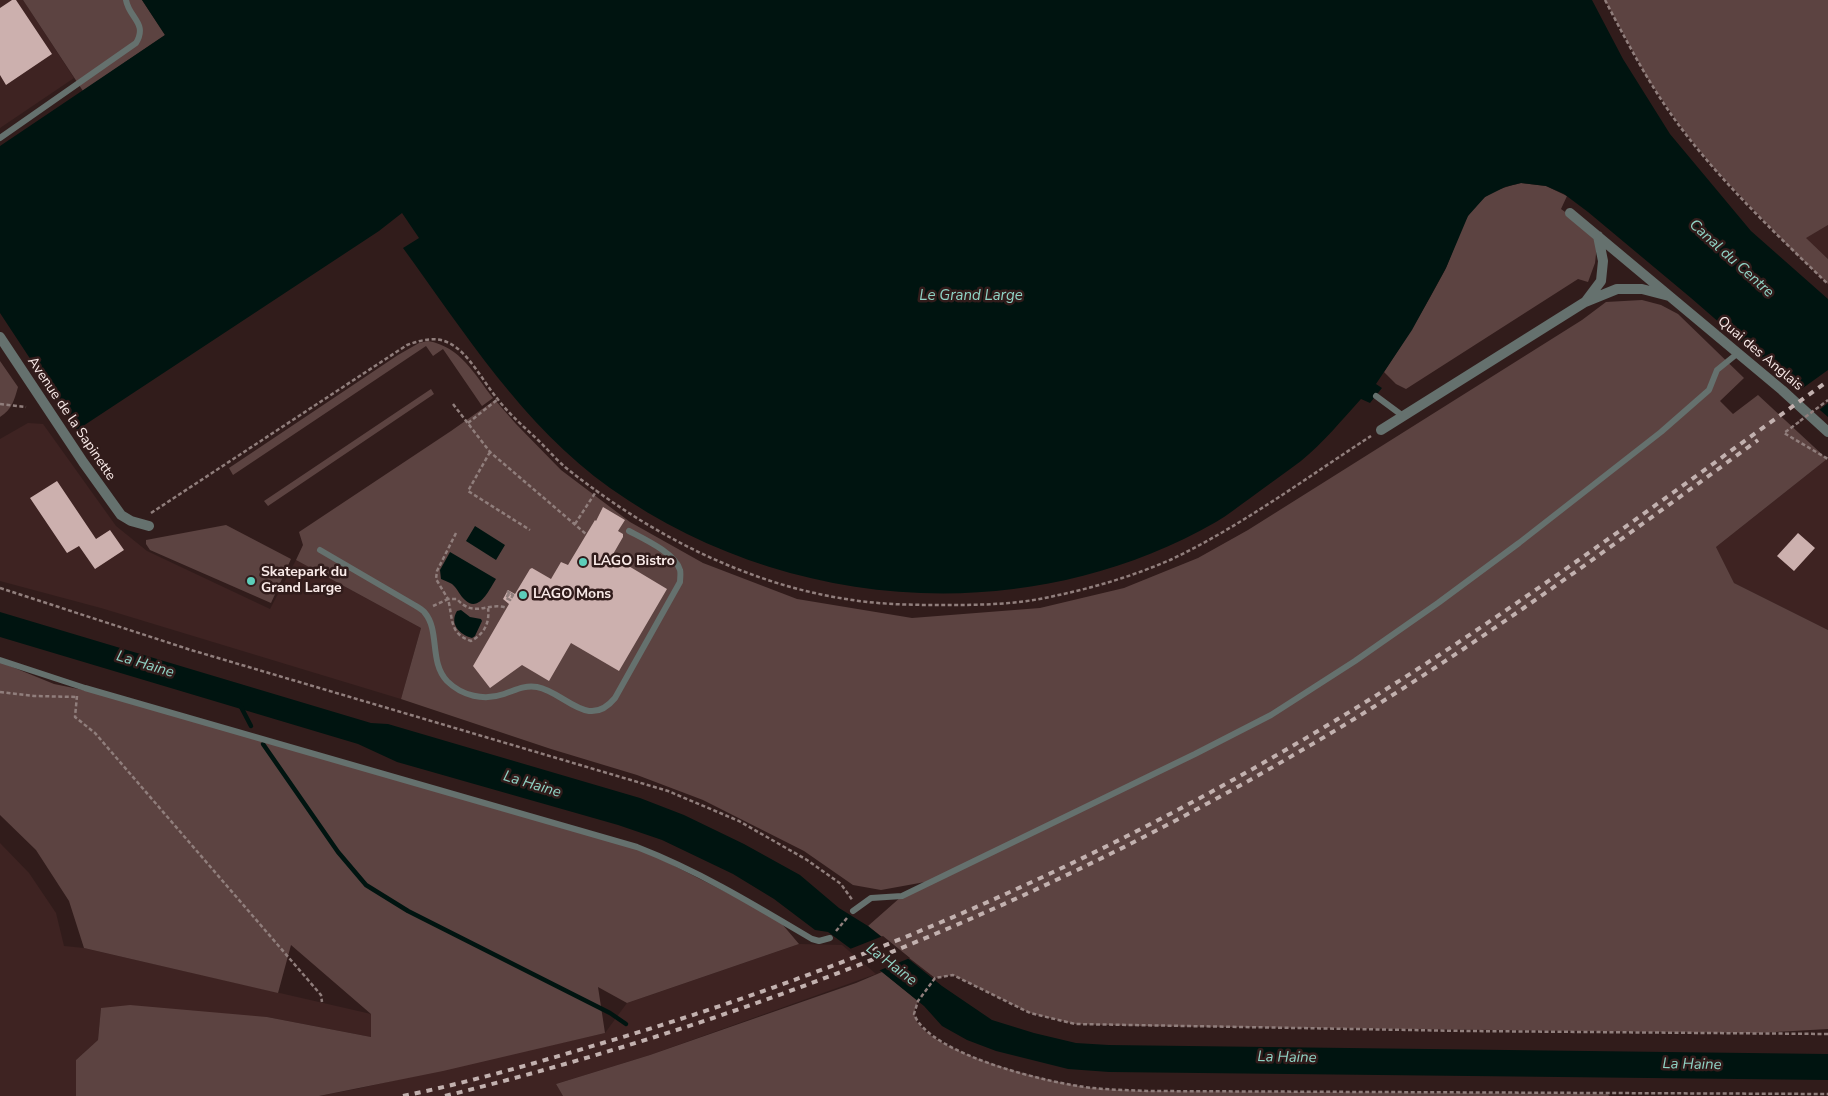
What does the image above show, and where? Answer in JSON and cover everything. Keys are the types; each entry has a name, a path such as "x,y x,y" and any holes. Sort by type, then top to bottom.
{"street":[{"name":"Quai des Anglais","path":"1570,213 1673,297 1828,432"},
{"path":"1585,302 1601,281 1603,261 1598,236"},
{"path":"1381,430 1585,302 1617,290 1642,289 1673,297"},
{"name":"Avenue de la Sapinette","path":"0,337 83,462 121,515 131,521 149,526"}],"lane":[{"path":"0,138 136,43 141,27 127,5 126,0"},
{"path":"852,911 871,898 902,896 1186,759 1271,715 1355,661 1438,603 1535,530 1661,432 1709,390 1717,370 1738,353"},
{"path":"1376,396 1403,416"},
{"path":"320,550 416,606 426,614 439,669 446,680 458,691 470,696 489,697 502,695 524,686 539,688 584,711 596,711 608,707 615,698 680,582 681,570 673,560 661,549 629,531"},
{"path":"0,660 85,688 459,796 585,830 637,847 665,857 716,882 812,939 819,941 830,938"}],"path":[{"path":"1605,0 1648,79 1681,127 1712,167 1789,247 1828,284"},
{"path":"150,514 407,345 435,339 449,342 461,352 498,399 564,466 632,515 714,561 784,586 846,599 906,605 997,604 1053,596 1096,586 1169,560 1224,531 1381,430"},
{"path":"468,423 498,399"},
{"path":"1828,400 1784,433 1828,459"},
{"path":"0,404 26,407"},
{"path":"453,404 490,452 586,534"},
{"path":"490,452 468,492 530,530"},
{"path":"575,524 597,490"},
{"path":"456,533 437,571 436,579 448,599 454,629 458,634 471,641 481,635 490,620 488,608"},
{"path":"0,588 309,686 668,791 738,821 807,860 841,884 854,904 852,911 830,938"},
{"path":"506,598 511,593"},
{"path":"422,611 448,599 456,599 463,607 475,610 501,606 507,608"},
{"path":"85,688 76,697 75,717 95,733 321,995 322,1002"},
{"path":"0,692 34,696 85,697"},
{"path":"1828,1034 1075,1024 1030,1013 953,975 936,978 918,1002 914,1014 919,1025 930,1036 975,1058 1014,1072 1093,1088 1147,1091 1462,1095 1828,1094"}],"shaded area":[{"path":"0,0 23,0 74,78 0,128"},
{"path":"23,0 142,0 165,35 83,91"},
{"path":"1605,0 1828,0 1828,225 1806,238 1828,259 1828,284 1789,247 1713,167 1681,127 1648,79"},
{"path":"1521,183 1546,186 1567,196 1561,209 1598,236 1595,263 1588,282 1578,279 1406,389 1396,384 1384,372 1416,322 1445,270 1465,221 1477,204 1489,194"},
{"path":"1828,225 1828,259 1805,238"},
{"path":"1642,300 1661,305 1678,314 1744,378 1720,401 1733,414 1758,395 1827,459 1716,547 1734,583 1828,630 1828,1029 1758,1033 1142,1026 1075,1024 1030,1013 953,975 935,978 868,926 902,896 925,882 881,890 853,885 804,851 703,800 637,775 551,749 401,699 421,628 296,560 303,545 299,532 495,400 561,470 630,522 703,563 797,599 912,618 1040,608 1124,588 1198,558 1248,530 1582,320 1606,302"},
{"path":"428,341 439,344 458,355 473,371 493,398 482,406 443,349 433,356 426,346 233,475 229,468 398,355 419,343"},
{"path":"0,361 18,387 12,404 0,417"},
{"path":"431,389 434,394 268,506 264,501"},
{"path":"28,423 43,424 116,526 147,551 270,609 296,560 421,628 401,699 101,608 0,581 0,439"},
{"path":"1827,459 1828,630 1734,583 1716,547"},
{"name":"Skatepark du Grand Large","path":"226,525 291,559 271,603 150,550 146,544 146,540"},
{"path":"0,662 54,684 113,696 637,847 777,918 799,944 627,1003 598,987 605,1033 443,1071 319,1096 76,1096 76,1060 98,1040 101,1008 130,1005 267,1017 371,1037 371,1014 291,945 278,993 84,948 69,901 36,850 0,815"},
{"path":"0,843 29,873 56,913 64,946 84,948 371,1014 371,1037 267,1017 101,1009 98,1040 76,1060 76,1096 0,1096"},
{"path":"799,944 842,945 876,974 650,1055 556,1084 563,1096 319,1096 605,1033 627,1003"},
{"path":"882,972 918,1001 915,1010 916,1020 927,1033 970,1055 997,1065 1025,1074 1075,1085 1100,1089 1147,1091 1608,1094 1609,1096 563,1096 556,1084 650,1055 856,983"}],"water":[{"name":"Le Grand Large","path":"142,0 1592,0 1623,59 1670,134 1751,231 1828,299 1828,417 1691,298 1588,212 1564,194 1546,186 1521,183 1505,187 1485,197 1468,216 1446,268 1412,330 1376,384 1382,388 1370,403 1361,399 1325,439 1301,461 1216,522 1143,557 1066,580 988,592 908,592 829,582 752,561 679,530 610,488 550,436 523,407 497,377 403,248 419,238 402,213 379,231 77,430 0,313 0,146 165,35"},
{"path":"475,526 505,545 496,560 466,541"},
{"path":"450,552 496,579 479,602 475,604 470,603 463,598 452,584 441,579 440,570"},
{"path":"461,610 470,617 481,619 482,621 475,636 472,638 460,632 455,624 454,620 457,611"},
{"name":"La Haine","path":"0,612 371,723 388,724 640,798 684,815 744,844 800,875 839,908 868,926 942,986 992,1020 1034,1033 1076,1043 1109,1045 1828,1054 1828,1080 1109,1072 1068,1069 996,1051 967,1040 942,1026 924,1006 828,932 815,930 774,899 733,874 662,840 618,825 397,762 358,744 0,637"}],"pier":[{"path":"1828,370 1828,403 1818,411 1796,393"},
{"path":"883,936 910,958 878,971 850,949"}],"building":[{"path":"12,0 16,0 52,54 6,85 0,75 0,8"},
{"path":"57,481 96,539 110,530 124,550 95,569 79,546 67,553 30,498"},
{"path":"603,507 625,520 618,531 623,534 623,537 612,556 667,589 619,671 571,643 549,681 522,665 490,688 473,666 509,604 503,599 508,590 515,594 532,568 551,579 561,562 568,565"},
{"path":"1798,533 1815,548 1794,571 1777,556"}],"waterway":[{"path":"240,705 251,726"},
{"path":"263,744 338,852 366,885 408,911 610,1013 626,1024"}],"railway":[{"path":"403,1096 530,1064 696,1014 784,984 959,914 1045,876 1129,835 1294,745 1431,660 1631,523 1828,381"},
{"path":"445,1096 557,1066 667,1033 776,996 883,955 989,911 1094,862 1196,809 1297,753 1416,680 1532,602 1758,440"}],"place":[{"name":"LAGO Bistro","path":"583,562"},
{"name":"Skatepark du Grand Large","path":"251,581"},
{"name":"LAGO Mons","path":"523,595"}],"water label":[{"name":"Canal du Centre","path":"1731,259"}]}
